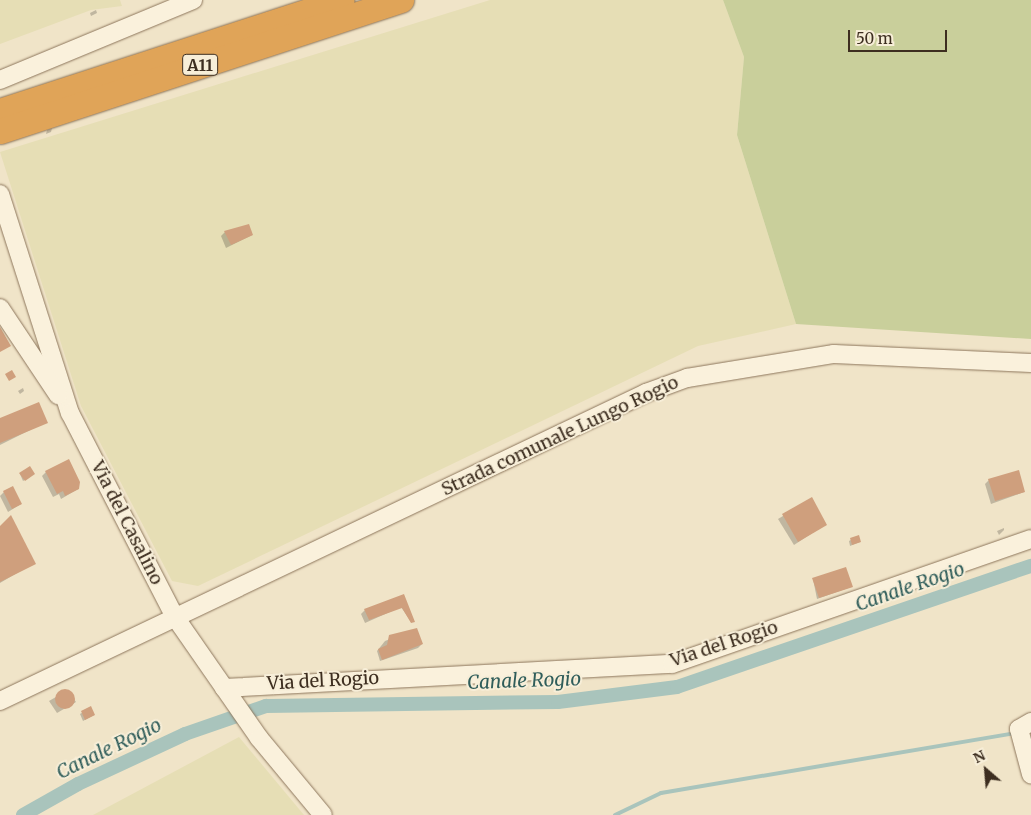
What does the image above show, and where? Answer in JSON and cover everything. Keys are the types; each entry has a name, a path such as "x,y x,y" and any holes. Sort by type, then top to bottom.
{"highway":[{"name":"A11","path":"0,111 341,0"},
{"name":"A11","path":"0,131 401,0"}],"street":[{"path":"0,80 193,0"},
{"name":"Via del Casalino","path":"0,194 70,413 176,618 248,722 323,815"},
{"path":"0,308 70,413"},
{"name":"Strada comunale Lungo Rogio","path":"0,701 646,393 686,378 834,354 1031,363"},
{"name":"Via del Rogio","path":"224,688 672,664 1031,539"},
{"path":"1023,732 1031,774"}],"shaded area":[{"path":"0,0 120,0 122,6 91,10 0,44"},
{"path":"490,0 723,0 744,57 737,135 796,324 698,346 198,586 172,581 81,406 0,152"},
{"path":"239,737 304,815 93,815"}],"green space":[{"path":"723,0 1031,0 1031,339 796,324 737,135 744,57"}],"building":[{"path":"249,224 253,235 231,245 224,231"},
{"path":"0,327 11,346 0,352"},
{"path":"12,370 16,377 9,381 5,374"},
{"path":"39,402 48,423 0,443 0,418"},
{"path":"69,459 80,482 79,489 65,496 63,491 57,494 45,471"},
{"path":"30,466 35,474 25,481 19,473"},
{"path":"1019,470 1025,492 995,501 988,479"},
{"path":"13,486 22,504 12,509 3,491"},
{"path":"812,497 827,525 798,542 782,514"},
{"path":"11,515 36,564 0,582 0,526"},
{"path":"859,535 861,542 852,545 850,538"},
{"path":"846,567 853,587 819,598 812,578"},
{"path":"404,594 415,622 411,623 402,608 369,620 364,609"},
{"path":"417,628 423,644 382,660 378,649 387,645 389,635"},
{"path":"65,689 72,692 75,699 72,706 65,709 58,706 55,699 58,692"},
{"path":"91,706 95,715 85,720 81,711"}],"waterway":[{"name":"Canale Rogio","path":"23,815 78,784 185,734 266,706 558,702 677,687 1031,566"},
{"path":"615,815 661,793 1015,733"}]}
